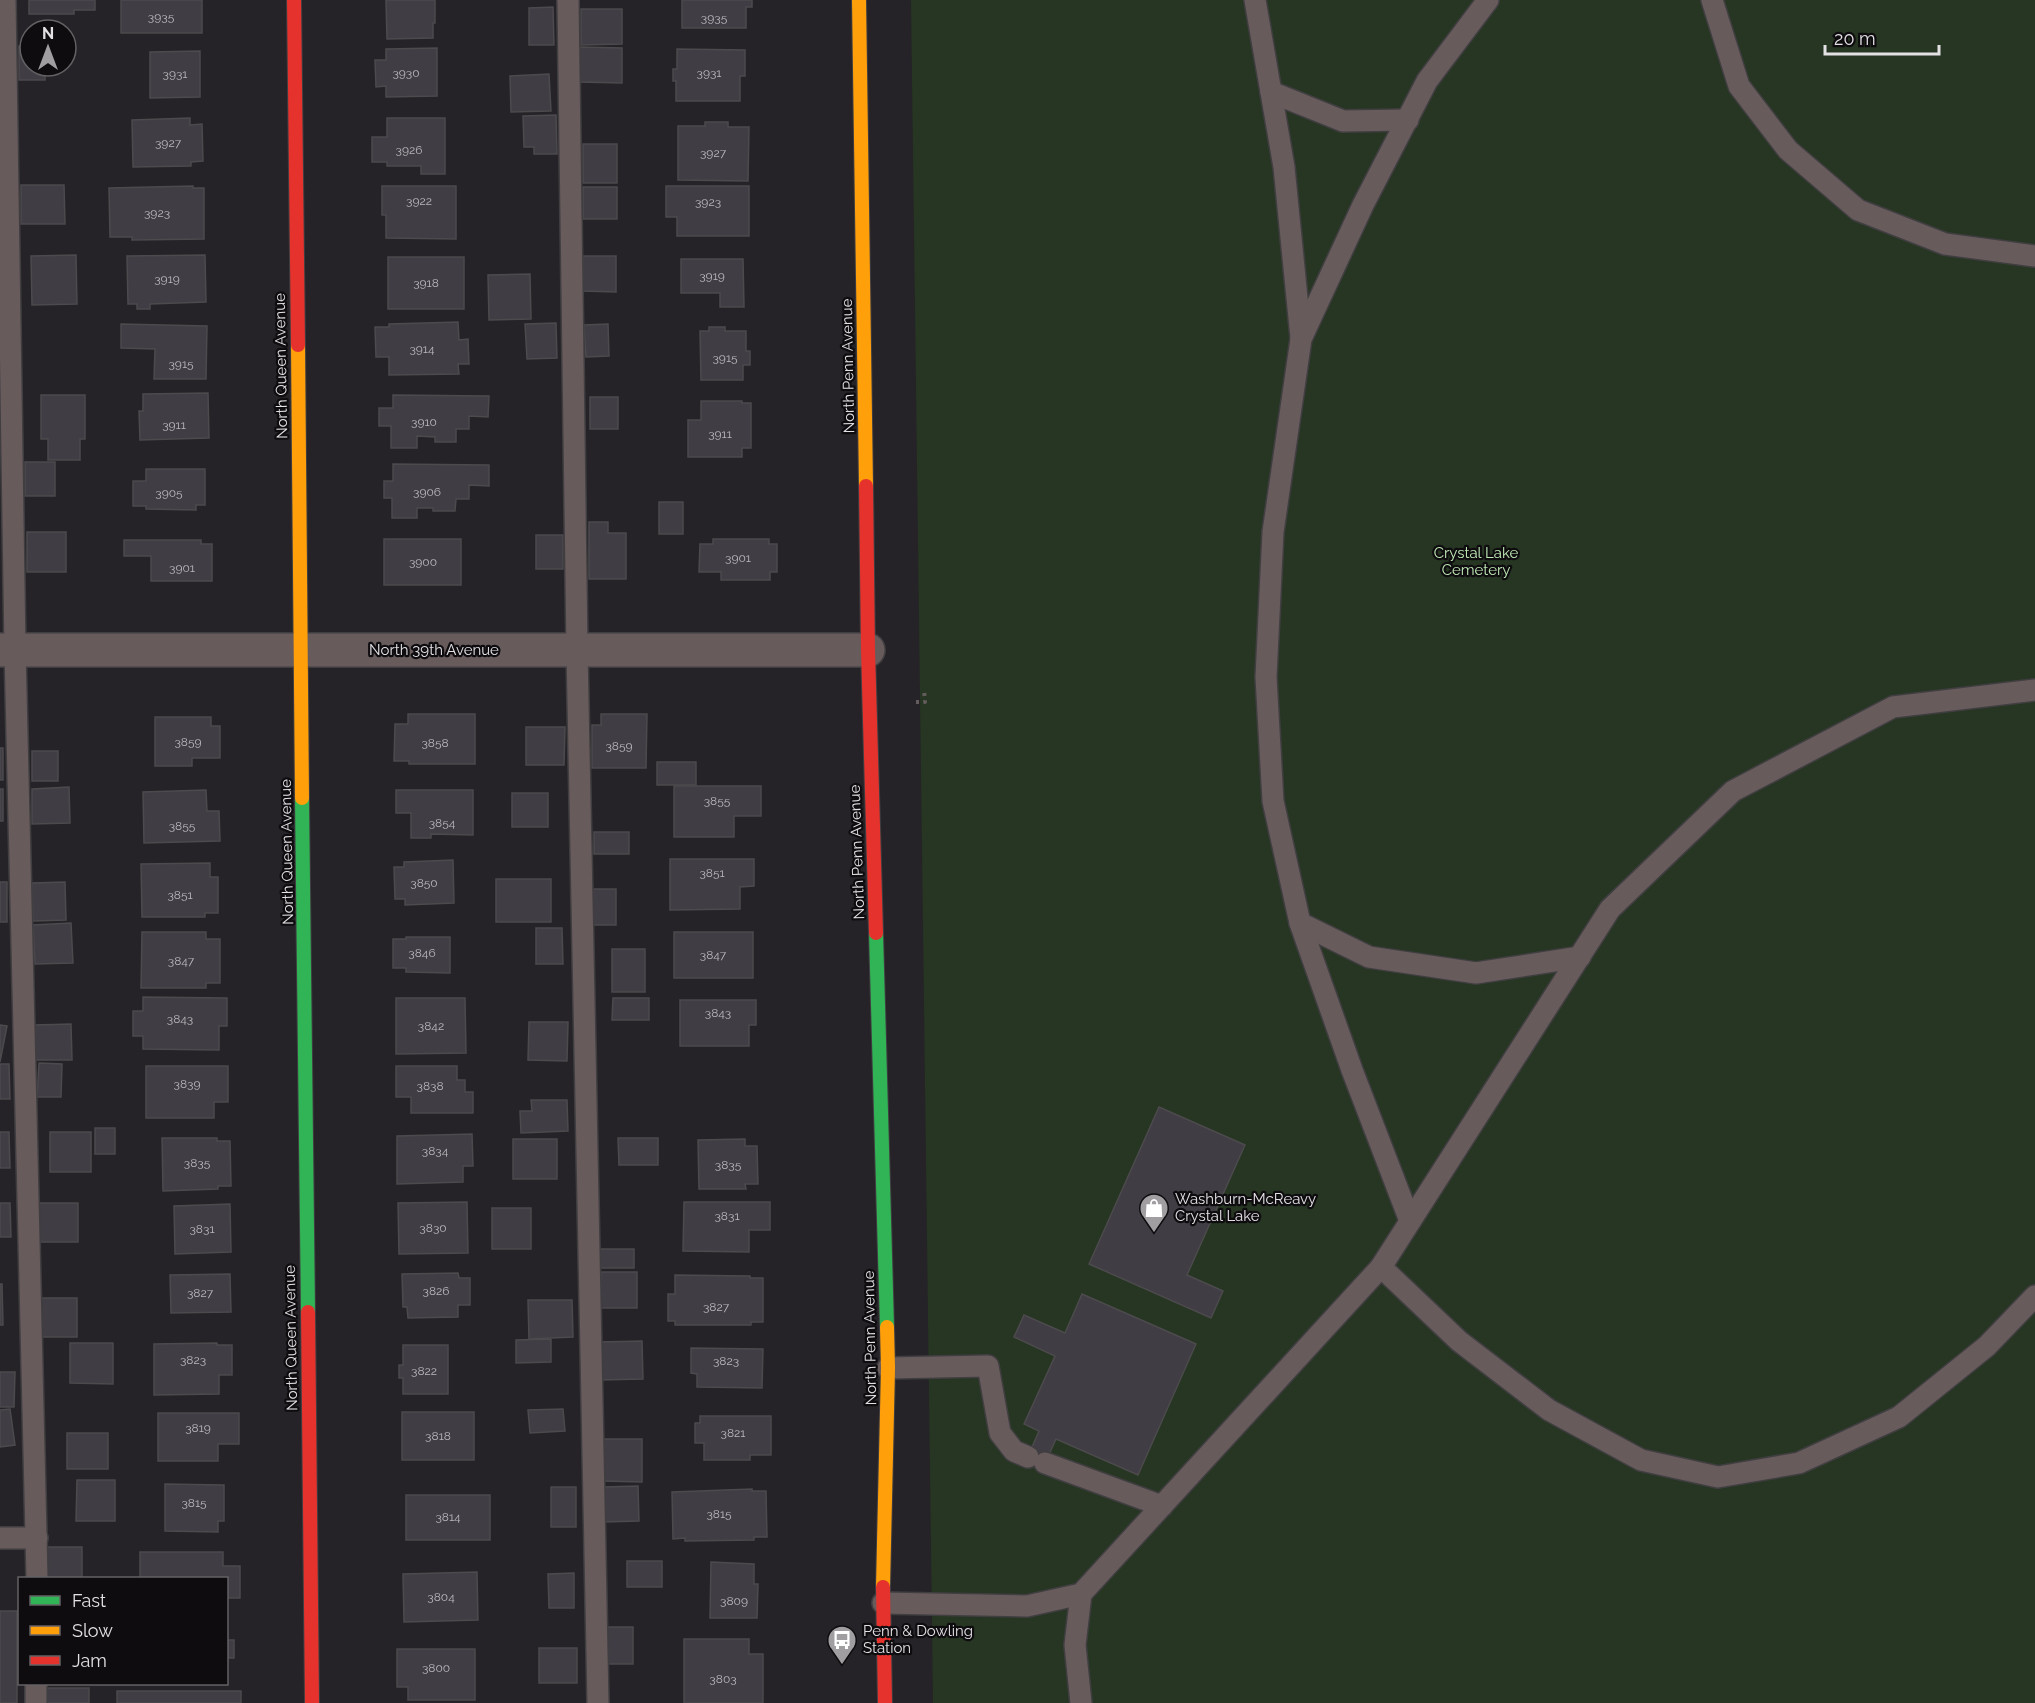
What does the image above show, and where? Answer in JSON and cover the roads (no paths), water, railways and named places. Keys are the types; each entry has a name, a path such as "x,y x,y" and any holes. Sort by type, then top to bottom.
{"main road":[{"name":"North Queen Avenue","path":"294,0 312,1703"},
{"name":"North Penn Avenue","path":"859,0 868,650 888,1368 883,1603 885,1703"}],"street":[{"name":"North 39th Avenue","path":"7,650 868,650"}],"lane":[{"path":"5,0 7,650 37,1577"},
{"path":"568,0 577,650 598,1703"},
{"path":"1255,0 1284,167 1301,339 1273,532 1266,676 1273,801 1300,923 1352,1070 1410,1221"},
{"path":"1301,339 1363,205 1427,81 1487,0"},
{"path":"1712,0 1739,86 1788,150 1858,210 1945,244 2035,256"},
{"path":"1271,92 1343,122 1408,120"},
{"path":"1081,1703 1075,1646 1082,1594 1381,1268 1610,909 1733,791 1893,707 2035,690"},
{"path":"1300,923 1369,957 1476,973 1580,957"},
{"path":"1381,1268 1460,1341 1549,1410 1641,1460 1718,1477 1798,1463 1899,1417 1987,1346 2035,1296"},
{"path":"888,1368 988,1366 1000,1432 1014,1451 1162,1506"},
{"path":"0,1538 37,1538"},
{"path":"883,1603 1027,1606 1082,1594"},
{"path":"36,1685 36,1703"}],"place":[{"name":"Washburn-McReavy Crystal Lake","path":"1154,1234"},
{"name":"Penn & Dowling Station","path":"842,1666"}],"park label":[{"name":"Crystal Lake Cemetery","path":"1476,562"}]}
